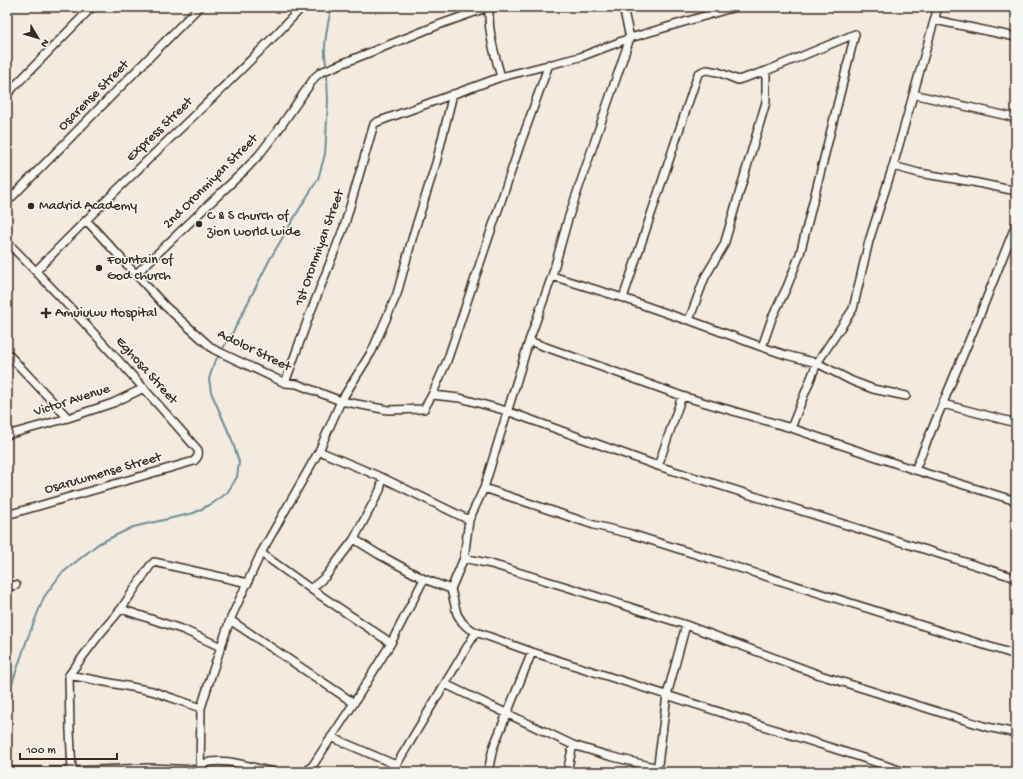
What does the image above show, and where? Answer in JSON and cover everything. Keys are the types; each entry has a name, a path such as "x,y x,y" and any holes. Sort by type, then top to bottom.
{"street":[{"path":"7,94 92,7"},
{"name":"Osarense Street","path":"7,202 199,7"},
{"name":"Express Street","path":"36,271 86,220 285,26 302,7"},
{"path":"489,7 492,44 501,76"},
{"name":"2nd Oronmiyan Street","path":"136,274 259,155 315,77 321,72 441,24 489,7"},
{"path":"623,7 630,38 568,219 552,276 529,341 484,488 470,520 464,558 451,589 457,614 467,627 476,632 532,652 860,756 905,772"},
{"path":"200,771 201,708 230,620 261,554 319,451 341,401 372,351 397,294 414,232 436,164 453,94 501,76 580,57 630,38 735,7"},
{"path":"792,428 817,363 853,309 869,242 893,166 938,7"},
{"path":"935,20 1016,36"},
{"path":"623,298 698,74 707,70 718,72 738,80 766,71 855,34 800,254 787,287 772,318 762,347"},
{"path":"549,64 447,361 432,395 460,398 507,411 658,466 1016,578"},
{"path":"689,320 705,277 724,245 766,102 766,71"},
{"name":"1st Oronmiyan Street","path":"285,383 344,227 374,124 453,94"},
{"path":"913,94 1016,118"},
{"path":"893,166 919,173 1016,191"},
{"name":"Adolor Street","path":"86,220 165,306 213,349 285,383 297,384 341,401 388,410 424,409 432,395"},
{"path":"915,470 1016,224"},
{"name":"Eghosa Street","path":"7,242 36,271 144,388 198,450"},
{"path":"552,276 689,320 786,355 817,363 865,386 906,396"},
{"path":"529,341 682,396 792,428 915,470 1016,501"},
{"path":"7,353 68,418"},
{"name":"Victor Avenue","path":"7,435 68,418 113,403 144,388"},
{"path":"658,466 682,396"},
{"path":"943,404 1016,423"},
{"name":"Osaruwmense Street","path":"7,515 194,461 199,454 198,450"},
{"path":"319,451 382,478 470,520"},
{"path":"311,589 326,576 354,539 380,490 382,478"},
{"path":"484,488 594,525 631,534 1016,656"},
{"path":"354,539 424,579 451,589"},
{"path":"261,554 391,643"},
{"path":"464,558 491,564 686,625 820,675 987,727 1016,733"},
{"path":"72,771 69,675 99,635 122,608 154,562 248,583"},
{"path":"306,772 313,765 354,703 391,643 424,579"},
{"path":"7,587 16,585"},
{"path":"122,608 184,630 221,647"},
{"path":"230,620 354,703"},
{"path":"445,684 574,745 658,770 667,695 686,625"},
{"path":"331,737 394,769 476,632"},
{"path":"488,772 493,748 532,652"},
{"path":"69,675 152,691 201,708"},
{"path":"567,772 574,745"},
{"path":"200,771 202,764 208,762 220,762 236,763 273,772"},
{"path":"7,771 72,771 149,768 200,771"}],"waterway":[{"path":"326,64 325,42 330,16 330,7"},
{"path":"223,348 231,336 270,259 318,179 325,154 328,101 327,75"},
{"path":"7,698 28,637 44,597 61,574 98,544 133,527 194,513 213,503 227,493 237,477 239,462 232,440 211,392 209,379 214,363 218,357"}],"place":[{"name":"Madrid Academy","path":"31,206"},
{"name":"C & S church of zion world wide","path":"199,224"},
{"name":"Fountain of God church","path":"99,268"},
{"name":"Amuiuwu Hospital","path":"46,313"}]}
